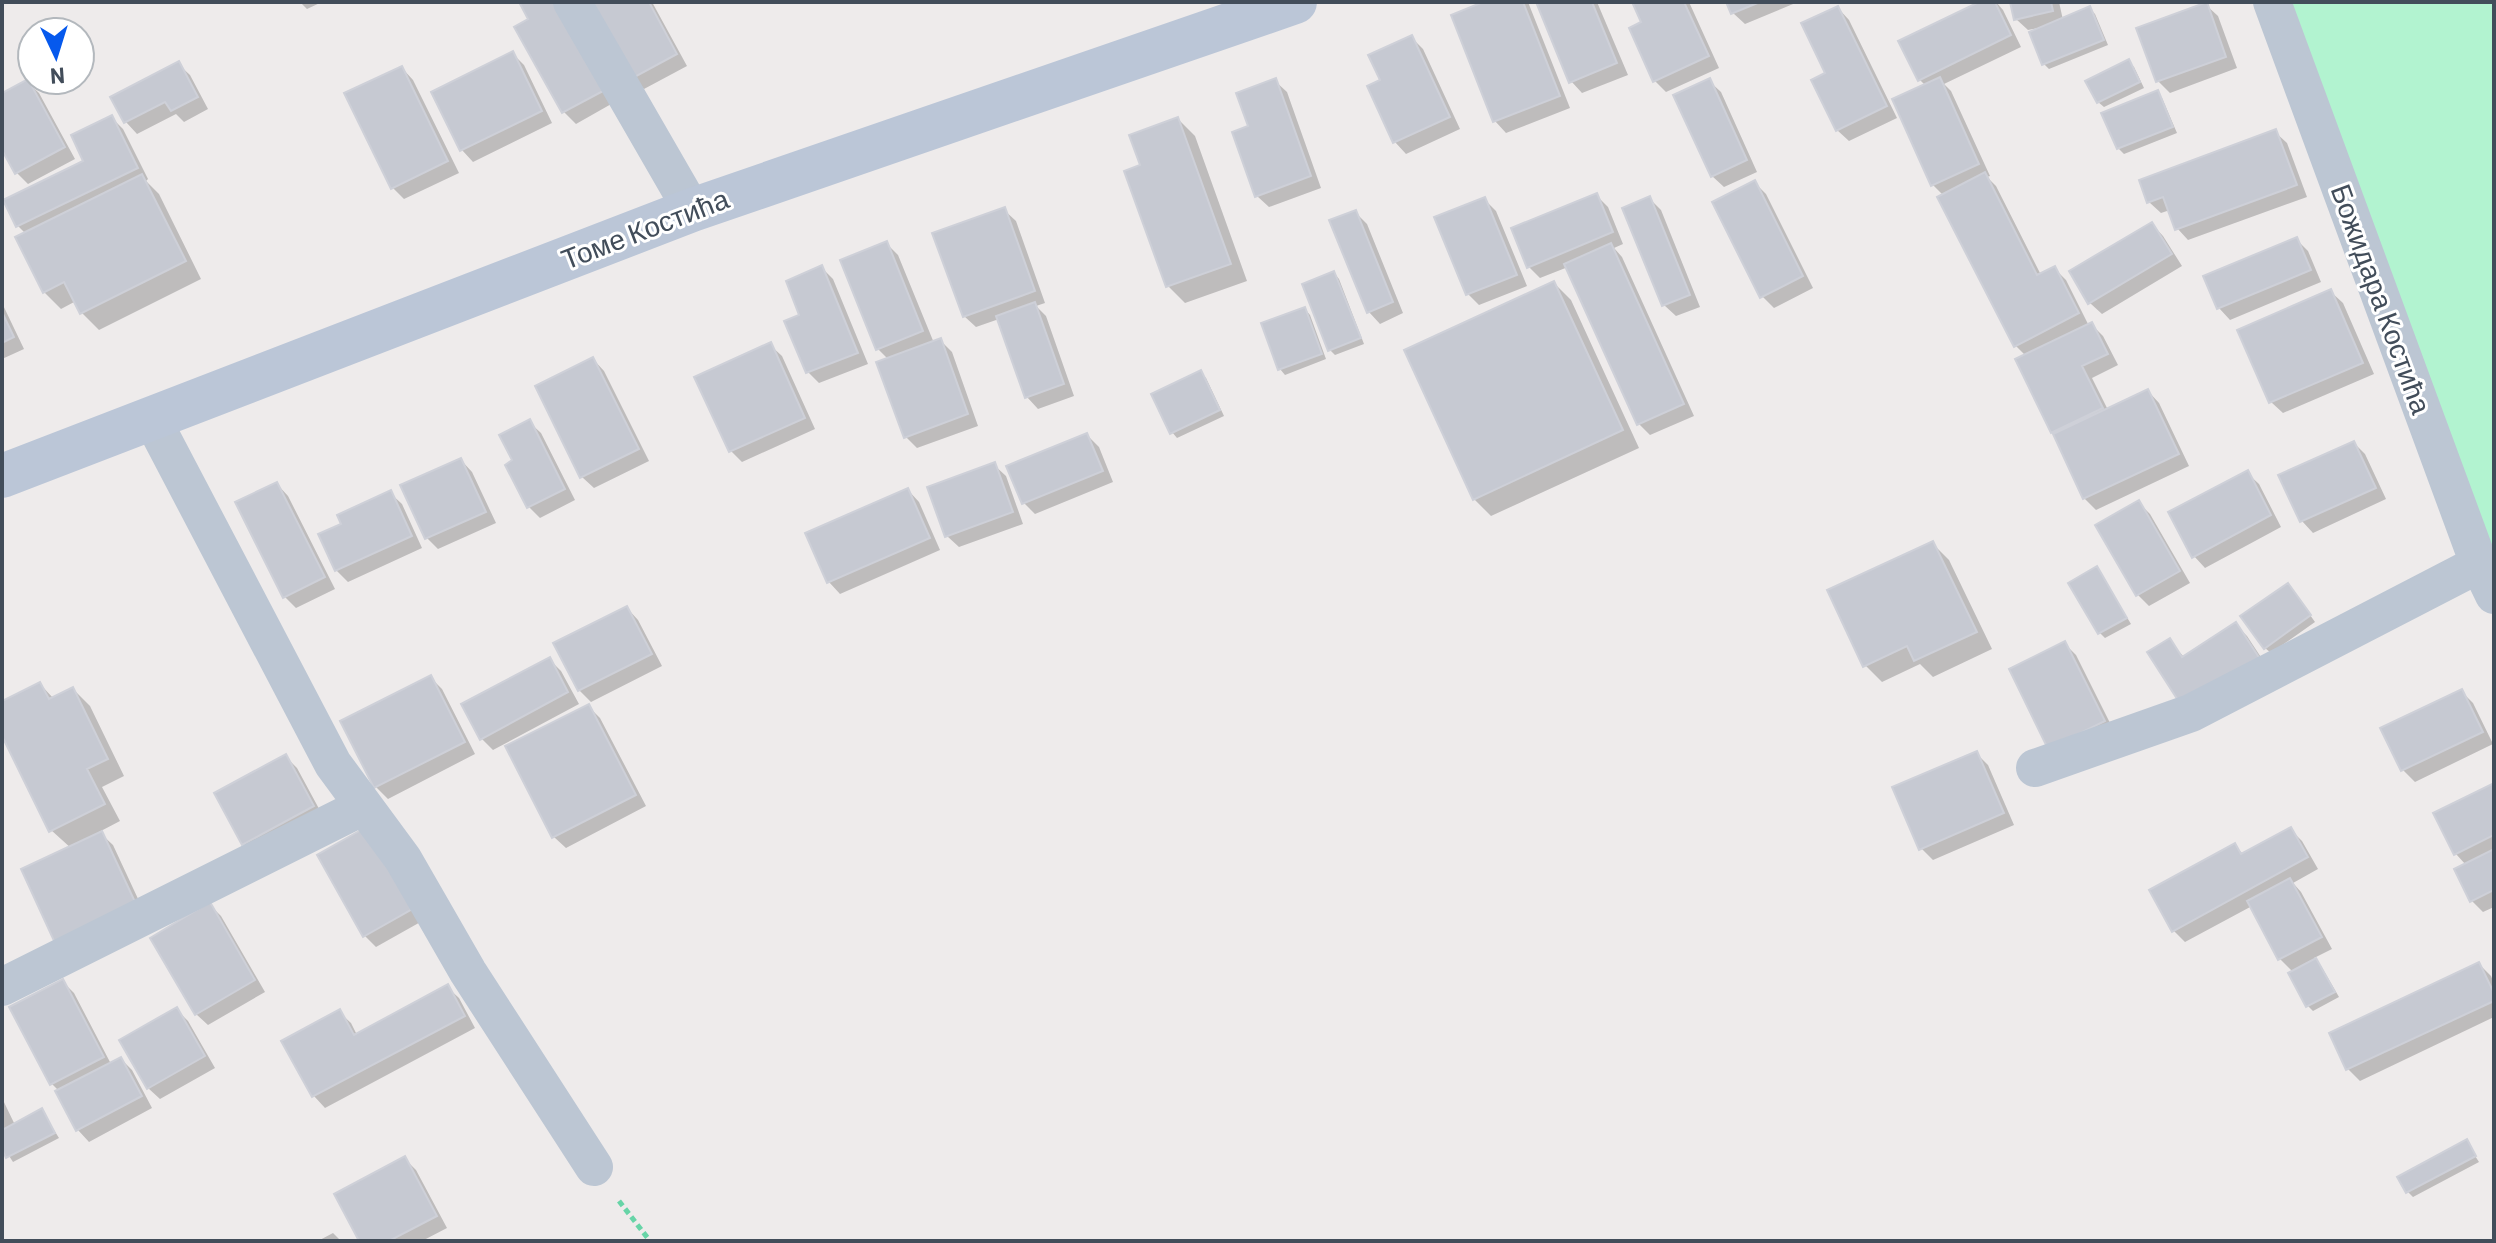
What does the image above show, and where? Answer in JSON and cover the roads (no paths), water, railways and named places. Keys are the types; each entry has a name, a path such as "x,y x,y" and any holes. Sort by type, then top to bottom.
{"street":[{"path":"572,2 692,210"},
{"name":"Томе Костића","path":"2,476 692,210 1295,2"},
{"name":"Божидара Костића","path":"2272,2 2487,580"},
{"path":"152,419 333,764 403,859 468,972 594,1167"},
{"path":"2035,768 2191,713 2487,580"},
{"path":"2,987 364,806"}]}
